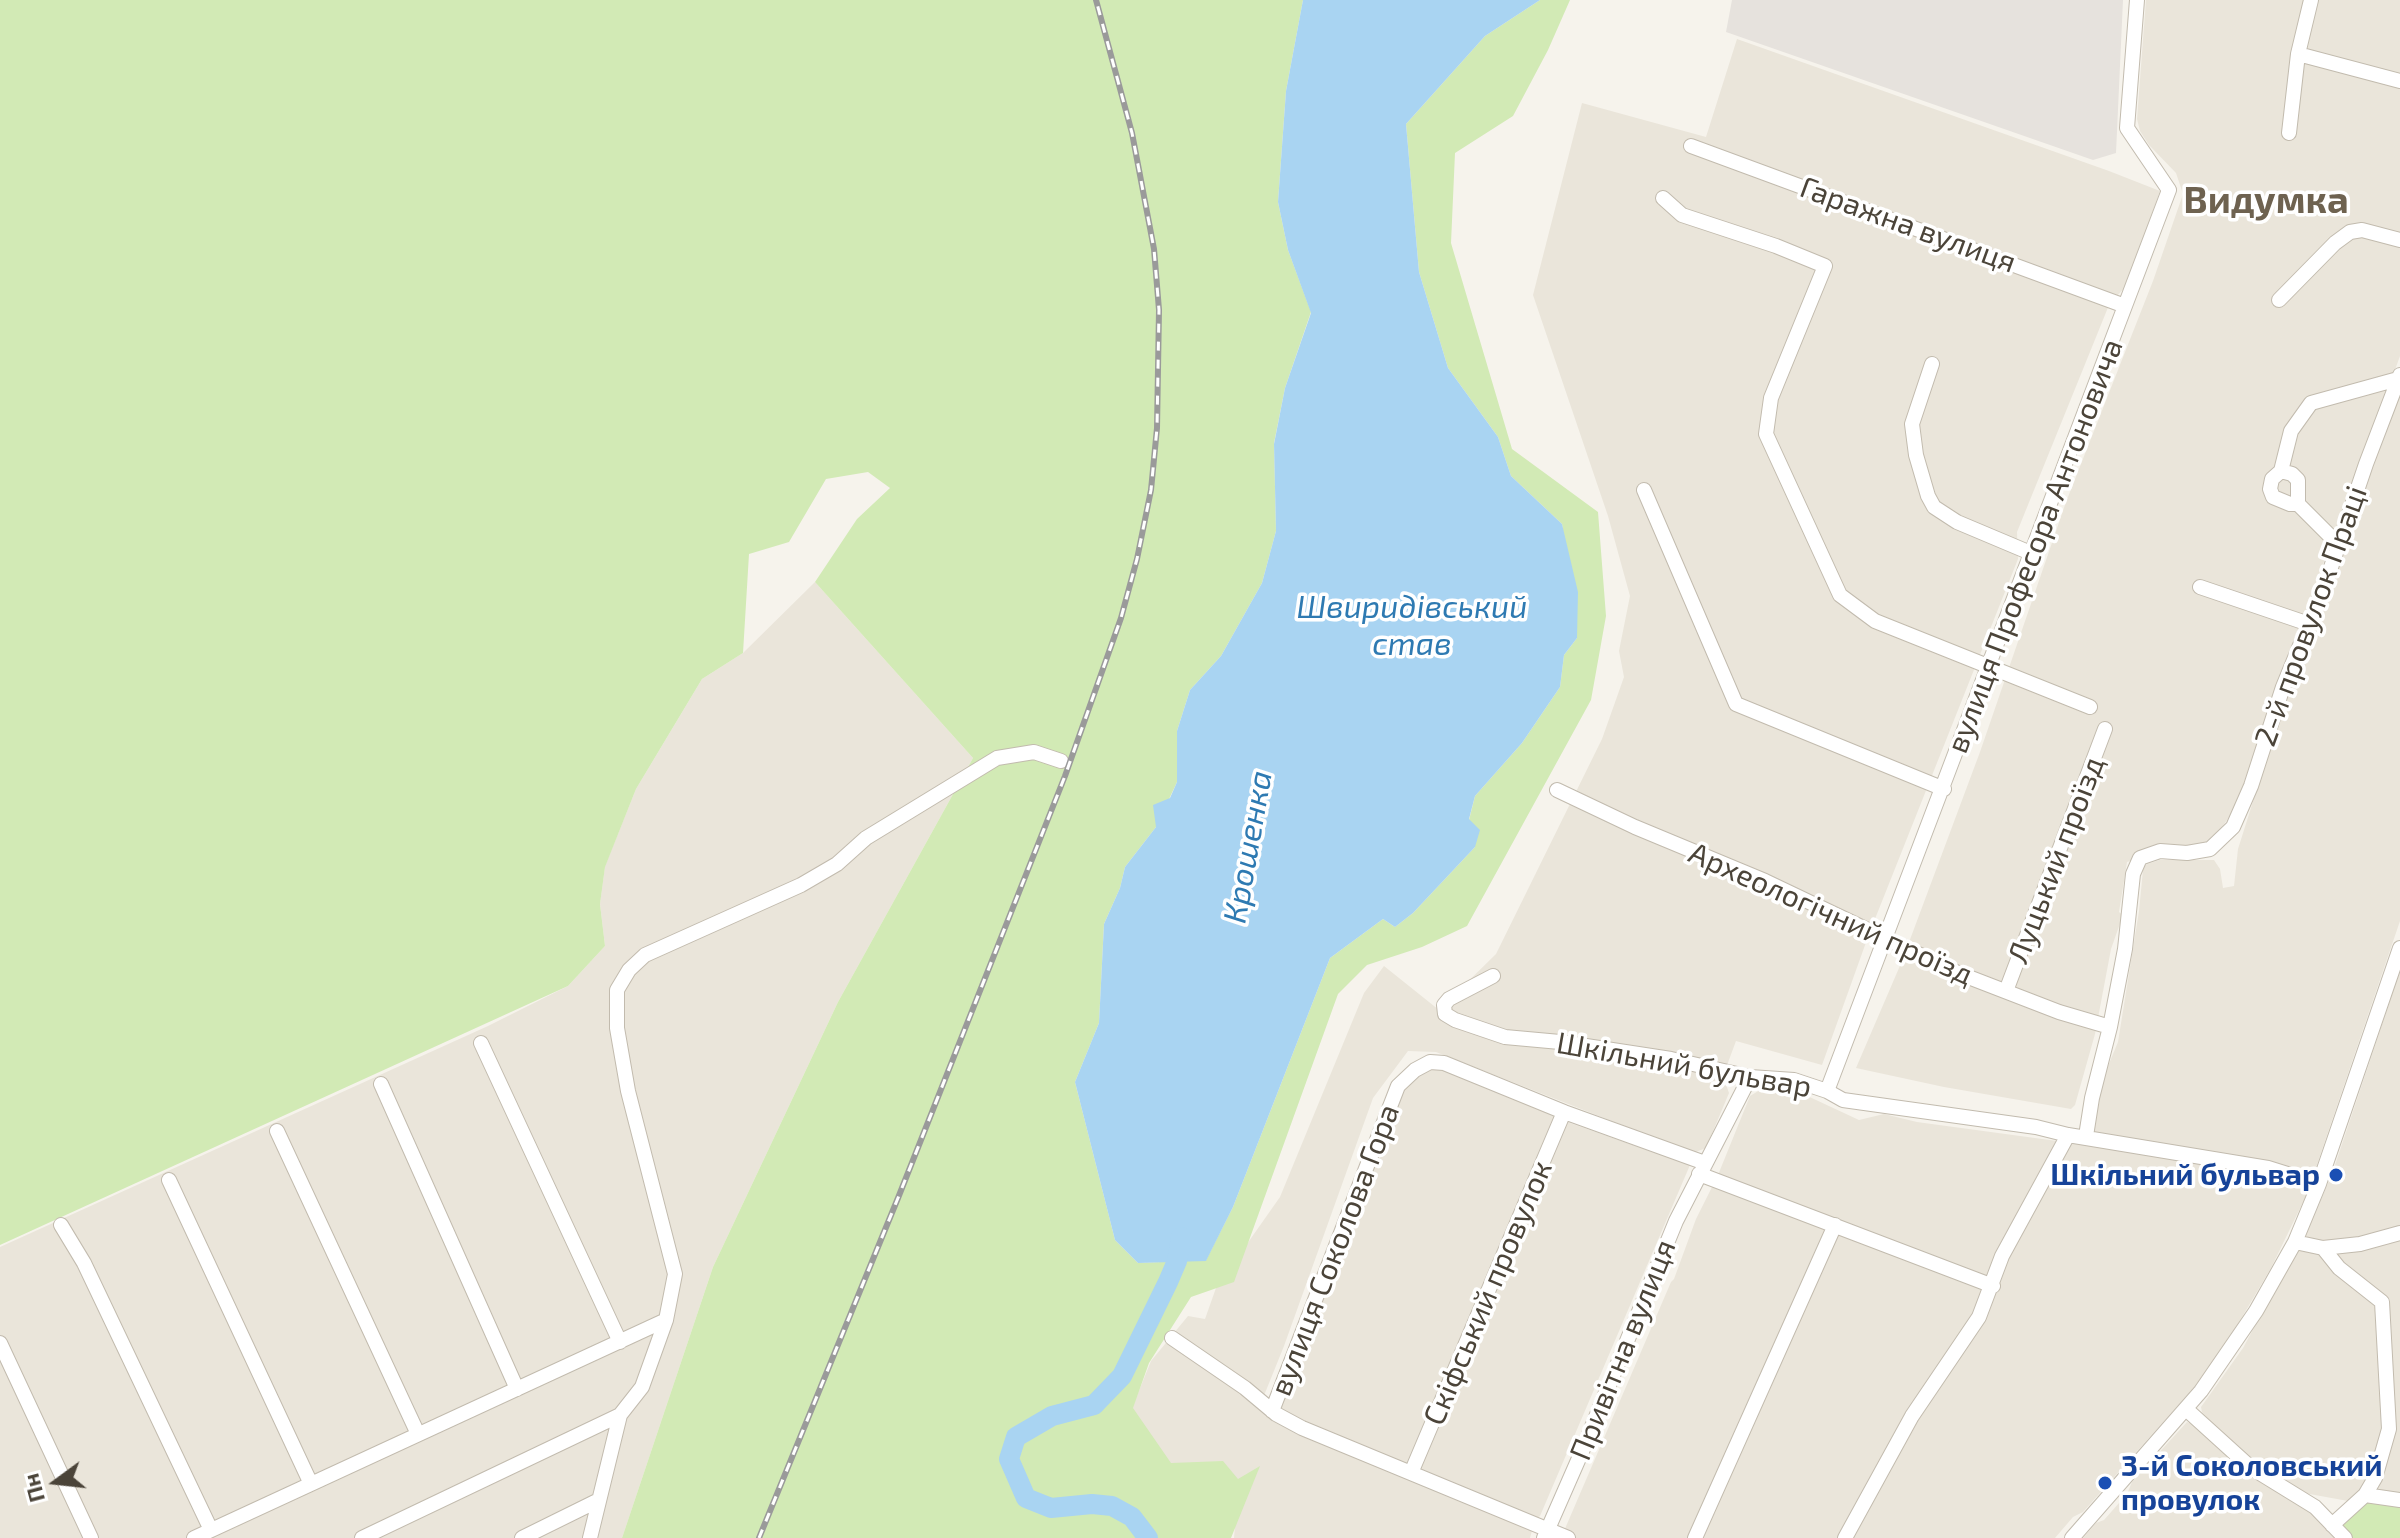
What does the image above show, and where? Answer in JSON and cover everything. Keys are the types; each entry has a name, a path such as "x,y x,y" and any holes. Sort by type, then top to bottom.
{"street":[{"name":"вулиця Професора Антоновича","path":"1827,1091 2169,190 2127,128 2137,0"},
{"path":"2289,133 2298,54 2311,0"},
{"path":"2298,54 2400,81"},
{"name":"Гаражна вулиця","path":"1691,146 2125,306"},
{"path":"1663,198 1682,215 1696,221 1776,246 1825,266 1771,398 1766,434 1840,595 1875,621 2090,707"},
{"path":"2279,300 2322,260 2335,243 2350,232 2362,230 2400,240"},
{"path":"1932,364 1912,424 1924,487 1934,507 1957,522 2033,554"},
{"path":"2298,504 2273,497 2270,489 2272,479 2281,471 2291,431 2311,403 2399,377"},
{"name":"2-й провулок Праці","path":"2110,1027 2125,949 2133,874 2140,858 2160,851 2187,853 2210,849 2233,827 2251,786 2283,687 2339,545 2399,377"},
{"path":"2281,471 2292,474 2298,480 2298,504 2339,545"},
{"path":"1644,490 1736,704 1944,789"},
{"path":"2200,587 2309,624"},
{"name":"Луцький проїзд","path":"2006,991 2105,729"},
{"path":"590,1538 620,1415 642,1387 666,1320 675,1274 628,1091 617,1028 617,990 629,970 645,955 801,885 837,864 866,838 997,758 1034,752 1061,761"},
{"name":"Археологічний проїзд","path":"1557,790 1635,827 1765,881 1958,973 2059,1012 2110,1027"},
{"path":"2072,1538 2186,1409 2235,1344 2295,1242 2319,1184 2400,948"},
{"name":"Шкільний бульвар","path":"1493,976 1449,999 1444,1005 1445,1014 1505,1037 1671,1059 1750,1077 1794,1080 1843,1100 2036,1127 2268,1168 2319,1184"},
{"path":"2086,1136 2110,1027"},
{"path":"481,1043 620,1342"},
{"name":"вулиця Соколова Гора","path":"1272,1411 1398,1086 1430,1062 1444,1063 1835,1225 1993,1286"},
{"path":"1702,1168 1750,1077"},
{"path":"381,1084 517,1389"},
{"name":"Скіфський провулок","path":"1411,1473 1564,1112"},
{"path":"277,1131 418,1434"},
{"path":"1845,1538 1912,1416 1979,1317 2002,1256 2068,1135"},
{"name":"Привітна вулиця","path":"1545,1534 1676,1221 1702,1168"},
{"path":"169,1180 311,1484"},
{"path":"61,1225 84,1263 211,1530"},
{"path":"1695,1538 1835,1225"},
{"path":"2295,1242 2323,1248 2360,1244 2400,1233"},
{"path":"2323,1248 2339,1268 2382,1302 2389,1429 2375,1478 2365,1495 2332,1525"},
{"path":"194,1538 666,1320"},
{"path":"1172,1338 1245,1388 1272,1411 1302,1428 1545,1534 1568,1538"},
{"path":"0,1343 91,1538"},
{"path":"2186,1409 2250,1467 2315,1507 2345,1538"},
{"path":"362,1538 620,1415"},
{"path":"2365,1495 2400,1500"},
{"path":"522,1538 599,1500"}],"shaded area":[{"path":"1732,0 2123,0 2116,153 2093,160 1726,32"},
{"path":"2146,0 2400,0 2400,356 2339,524 2332,529 2326,556 2237,806 2212,841 2198,847 2157,852 2127,862 2119,912 2123,915 2111,949 2095,1034 2075,1105 2071,1109 1856,1068 1902,961 1980,752 2066,502 2153,281 2183,194 2176,173 2149,145 2137,119"},
{"path":"1737,39 2160,191 2126,286 2109,305 2017,532 2018,559 1869,934 1822,1065 1736,1041 1723,1076 1729,1093 1706,1148 1693,1153 1436,1052 1408,1051 1373,1098 1261,1403 1277,1409 1399,1092 1428,1068 1445,1069 1570,1123 1690,1165 1540,1516 1535,1519 1530,1538 1234,1538 1236,1515 1088,1448 1132,1408 1151,1361 1188,1316 1205,1319 1216,1288 1280,1197 1364,993 1384,966 1439,1010 1496,954 1602,739 1624,677 1619,651 1630,596 1608,516 1533,295 1582,103 1706,137"},
{"path":"2400,386 2400,921 2307,1194 2271,1268 2232,1334 2196,1385 2083,1512 2073,1517 2055,1538 1561,1538 1750,1096 1760,1090 1801,1093 1859,1120 1884,1114 1917,1122 2057,1141 2076,1142 2093,1128 2103,1078 2118,1042 2145,865 2159,860 2214,860 2220,869 2223,888 2234,886 2238,849 2286,697 2331,589"},
{"path":"815,582 973,758 838,1002 713,1267 622,1538 0,1538 0,1247 488,1026 568,986 605,946 600,904 605,866 636,789 702,679 743,653"},
{"path":"2400,971 2400,1497 2357,1496 2348,1501 2304,1493 2248,1456 2218,1431 2201,1407 2243,1348 2312,1220 2332,1174"},
{"path":"2187,1422 2246,1473 2299,1502 2337,1538 2083,1538 2096,1523 2104,1520 2127,1494 2132,1482"}],"green space":[{"path":"0,0 1303,0 1286,91 1278,202 1288,250 1311,312 1285,388 1274,443 1276,531 1262,583 1221,656 1190,690 1177,731 1177,782 1156,827 1125,867 1120,888 1104,924 1099,1023 1075,1082 1115,1240 1138,1263 1206,1260 1233,1207 1330,958 1383,919 1395,927 1413,913 1475,847 1469,820 1475,796 1522,743 1560,687 1564,655 1577,638 1562,524 1511,476 1498,437 1448,368 1419,272 1406,124 1485,36 1540,0 1570,0 1513,116 1455,153 1451,243 1512,449 1598,512 1606,616 1591,700 1467,926 1422,947 1367,965 1338,994 1234,1282 1191,1297 1149,1363 1133,1408 1171,1463 1223,1461 1238,1479 1260,1466 1231,1538 622,1538 713,1267 838,1002 973,758 815,582 857,519 890,488 868,472 826,479 789,542 749,554 743,653 702,679 636,789 605,867 600,904 605,946 568,986 0,1245"},
{"path":"2365,1495 2400,1500 2400,1538 2345,1538 2332,1525"}],"water":[{"name":"Швиридівський став","path":"1303,0 1540,0 1485,36 1406,124 1419,272 1448,368 1498,437 1511,476 1562,524 1578,592 1577,638 1564,655 1560,687 1522,743 1475,796 1469,819 1480,830 1475,847 1413,913 1395,927 1383,919 1330,958 1233,1207 1206,1261 1138,1263 1115,1240 1075,1082 1099,1023 1104,924 1120,888 1125,867 1156,827 1153,805 1170,798 1177,782 1177,731 1190,690 1221,656 1262,583 1276,531 1274,444 1285,388 1311,313 1288,250 1278,202 1286,91"}],"waterway":[{"name":"Крошенка","path":"1148,1538 1132,1517 1112,1506 1092,1504 1051,1508 1026,1498 1009,1459 1016,1437 1052,1416 1094,1405 1122,1376 1177,1261 1181,1237"}],"railway":[{"path":"759,1538 1065,776 1121,618 1137,559 1151,490 1157,428 1159,310 1154,249 1132,133 1096,0"}],"place":[{"name":"Шкільний бульвар","path":"2336,1175"},
{"name":"3-й Соколовський провулок","path":"2105,1483"}],"district":[{"name":"Видумка","path":"2266,200"}]}
